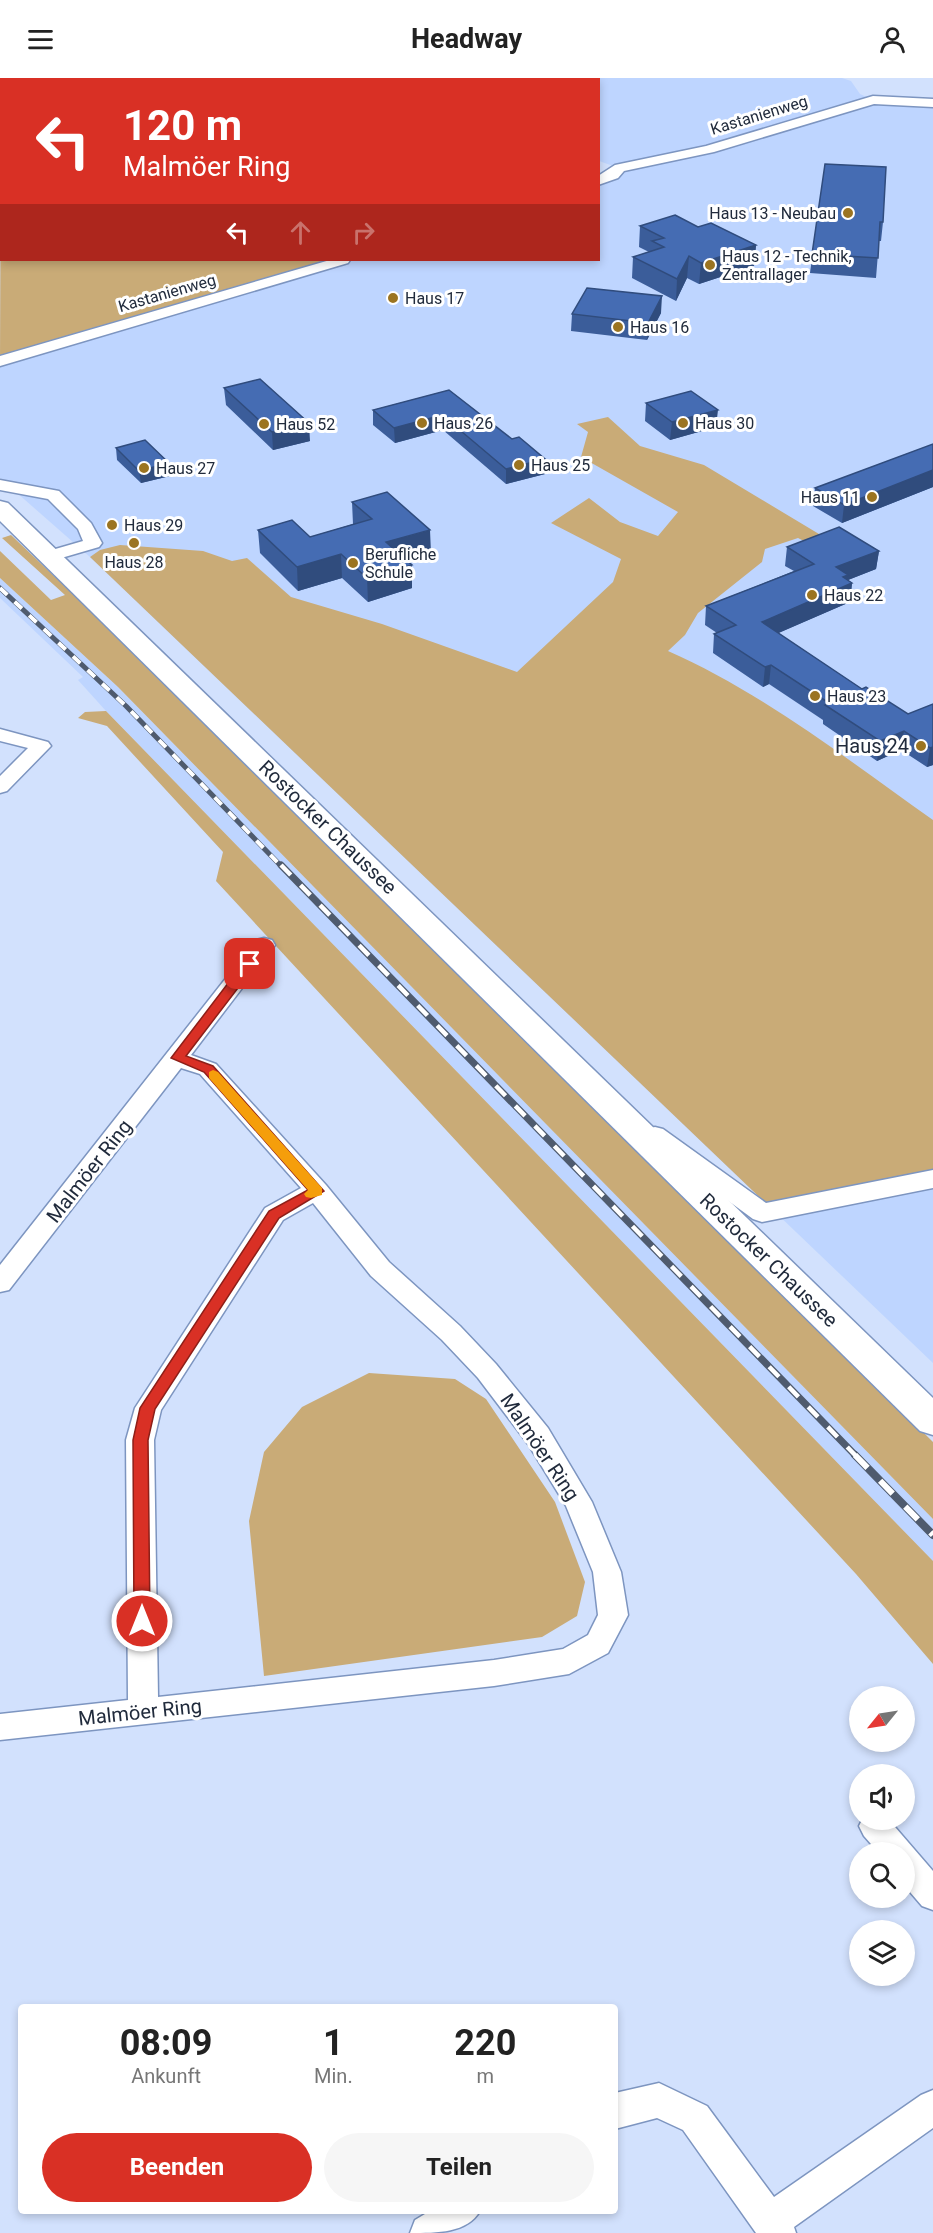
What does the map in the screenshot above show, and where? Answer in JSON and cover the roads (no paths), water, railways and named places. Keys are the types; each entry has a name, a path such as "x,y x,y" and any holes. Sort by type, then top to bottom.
{"main road":[{"name":"Rostocker Chaussee","path":"0,508 933,1421"}],"street":[{"name":"Kastanienweg","path":"600,180 613,175 620,168 709,149 873,100 933,103"},
{"name":"Kastanienweg","path":"0,361 341,261"},
{"path":"0,485 53,495 85,527 93,543 51,556"},
{"path":"0,735 41,746 0,787"},
{"name":"Malmöer Ring","path":"0,1283 264,945"},
{"name":"Malmöer Ring","path":"0,1727 494,1673 570,1661 598,1644 613,1616 607,1572 582,1512 538,1436 487,1371 451,1333 380,1269 317,1191 208,1069 177,1058"},
{"name":"Rostocker Chaussee","path":"604,1098 762,1213 933,1179"},
{"path":"143,1712 140,1440 148,1408 274,1214 317,1191"},
{"path":"879,1830 889,1842"},
{"path":"915,1874 933,1894"},
{"path":"618,2110 659,2100 695,2118 774,2228 933,2107"},
{"path":"428,2233 457,2214"}],"railway":[{"path":"0,588 126,706 282,867"},
{"path":"281,865 857,1457"},
{"path":"855,1455 933,1535"}],"place":[{"name":"Haus 13 - Neubau","path":"848,213"},
{"name":"Haus 12 - Technik, Zentrallager","path":"710,265"},
{"name":"Haus 17","path":"393,298"},
{"name":"Haus 16","path":"618,327"},
{"name":"Haus 26","path":"422,423"},
{"name":"Haus 30","path":"683,423"},
{"name":"Haus 52","path":"264,424"},
{"name":"Haus 25","path":"519,465"},
{"name":"Haus 27","path":"144,468"},
{"name":"Haus 11","path":"872,497"},
{"name":"Haus 29","path":"112,525"},
{"name":"Haus 28","path":"134,543"},
{"name":"Berufliche Schule","path":"353,563"},
{"name":"Haus 22","path":"812,595"},
{"name":"Haus 23","path":"815,696"},
{"name":"Haus 24","path":"921,746"}]}
